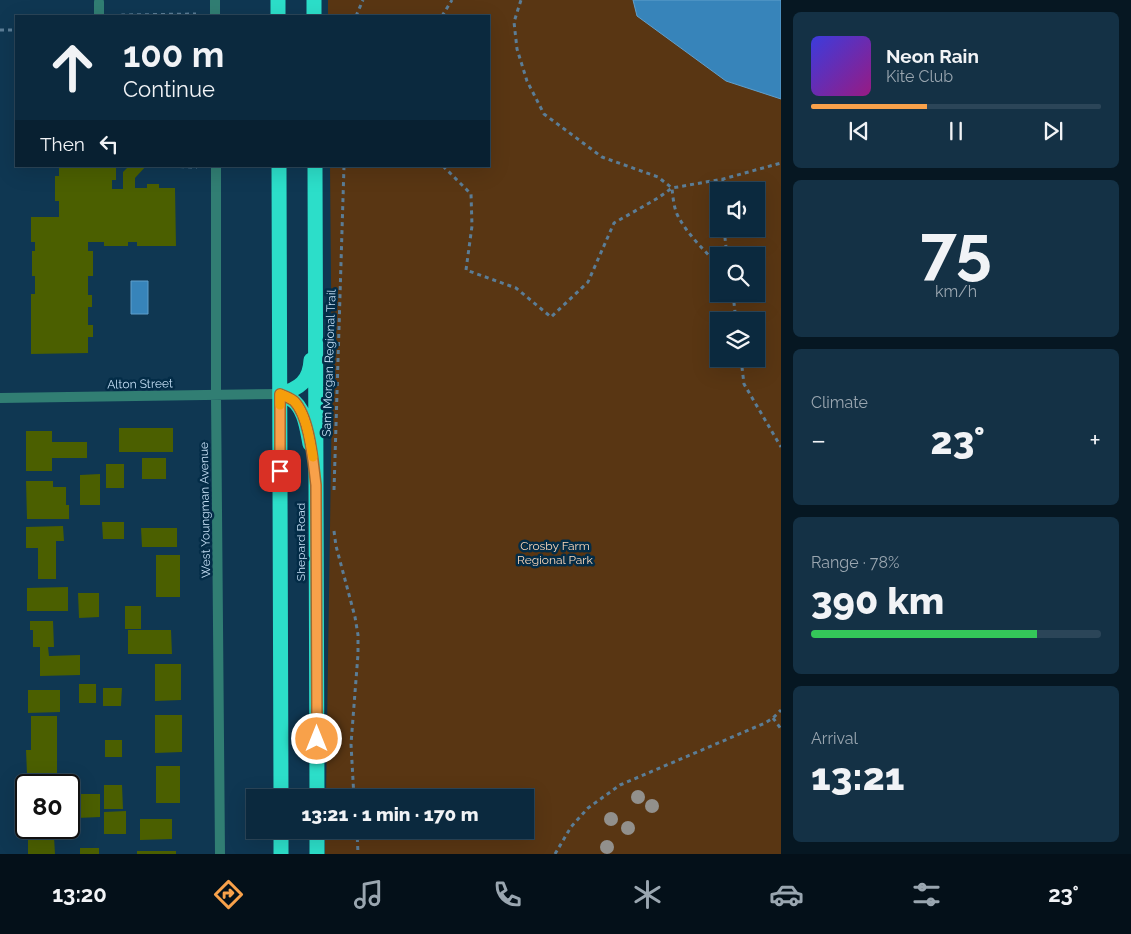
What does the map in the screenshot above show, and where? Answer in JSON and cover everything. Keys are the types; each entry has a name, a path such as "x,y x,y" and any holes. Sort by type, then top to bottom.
{"highway":[{"path":"278,0 278,15"},
{"path":"314,0 314,15"},
{"name":"Shepard Road","path":"279,167 281,789"},
{"name":"Shepard Road","path":"315,167 317,789"},
{"path":"280,394 292,391 309,375 312,355 315,265"},
{"path":"280,394 290,398 299,408 304,418 311,448 316,485"},
{"path":"281,839 281,854"},
{"path":"317,839 317,854"}],"street":[{"path":"215,0 215,15"},
{"path":"99,2 99,15"},
{"name":"West Youngman Avenue","path":"216,167 220,854"},
{"name":"Alton Street","path":"0,398 280,394"}],"path":[{"path":"356,15 363,0"},
{"path":"443,15 452,0"},
{"path":"521,0 514,22 517,49 527,81 544,114 602,157 658,177 672,188 678,217 710,256"},
{"path":"122,15 196,14"},
{"path":"0,30 15,30"},
{"path":"444,167 471,194 472,226 466,270 516,288 551,317 588,282 614,224 672,188 722,180 781,163"},
{"name":"Sam Morgan Regional Trail","path":"334,495 344,167"},
{"path":"742,367 744,384 781,447"},
{"path":"333,524 336,546 358,635 351,744 354,789"},
{"path":"555,854 571,827 588,808 620,785 765,723 781,710"},
{"path":"773,718 781,729"},
{"path":"357,839 358,854"}],"green space":[{"name":"Crosby Farm Regional Park","path":"328,0 781,0 781,854 325,854 325,839 534,839 534,789 326,789 332,393 330,167 490,167 490,15 328,15"}],"water":[{"path":"633,0 781,0 781,99 726,81 637,16"},
{"path":"131,281 148,281 148,314 131,314"}],"building":[{"path":"59,167 116,167 116,180 112,180 112,189 123,189 123,172 128,167 145,167 135,178 135,188 147,188 147,184 159,184 159,188 175,188 176,246 137,246 137,242 128,242 128,246 104,246 104,242 88,242 88,251 93,251 93,276 88,276 88,295 92,295 92,307 88,307 88,325 93,325 93,337 88,337 88,353 31,354 31,294 35,294 35,276 32,276 32,251 35,251 35,242 31,242 31,217 59,217 59,201 55,201 55,176 59,176"},
{"path":"119,428 173,428 173,452 119,452"},
{"path":"26,431 52,431 52,442 87,442 87,458 52,458 52,471 26,471"},
{"path":"142,458 166,458 166,479 142,479"},
{"path":"106,464 124,464 124,488 106,488"},
{"path":"100,474 100,505 80,505 80,475"},
{"path":"26,481 53,481 53,487 66,487 66,505 69,505 69,519 27,519"},
{"path":"102,522 124,522 124,539 103,539"},
{"path":"63,526 64,541 56,541 56,579 38,579 38,548 26,548 26,527"},
{"path":"141,528 177,528 177,547 142,547"},
{"path":"156,555 180,555 180,597 156,597"},
{"path":"68,587 68,611 27,611 27,588"},
{"path":"78,593 99,593 99,617 79,618"},
{"path":"125,606 141,606 141,629 125,629"},
{"path":"30,621 53,621 54,647 48,647 49,656 80,655 80,675 40,676 40,647 33,647 33,630 30,630"},
{"path":"128,630 171,630 172,654 128,654"},
{"path":"155,664 181,664 181,700 155,701"},
{"path":"79,684 96,684 96,703 79,703"},
{"path":"103,688 122,688 121,706 103,706"},
{"path":"28,690 60,690 60,712 28,713"},
{"path":"155,715 182,715 182,752 155,753"},
{"path":"31,716 57,716 57,774 27,774 26,750 31,750"},
{"path":"105,740 122,740 122,757 105,757"},
{"path":"156,766 180,766 180,803 156,803"},
{"path":"104,785 122,785 123,809 104,809"},
{"path":"80,794 100,794 100,817 80,818"},
{"path":"126,811 126,834 104,834 104,812"},
{"path":"140,819 172,819 172,839 140,840"},
{"path":"28,839 54,839 55,854 28,854"},
{"path":"80,848 99,848 99,854 80,854"},
{"path":"137,851 176,851 176,854 137,854"}],"slow traffic":[{"path":"280,405 280,394 290,398 299,408 304,418 313,457"}],"route":[{"path":"280,471 280,394 294,402 304,418 311,448 316,485 317,739"}]}
